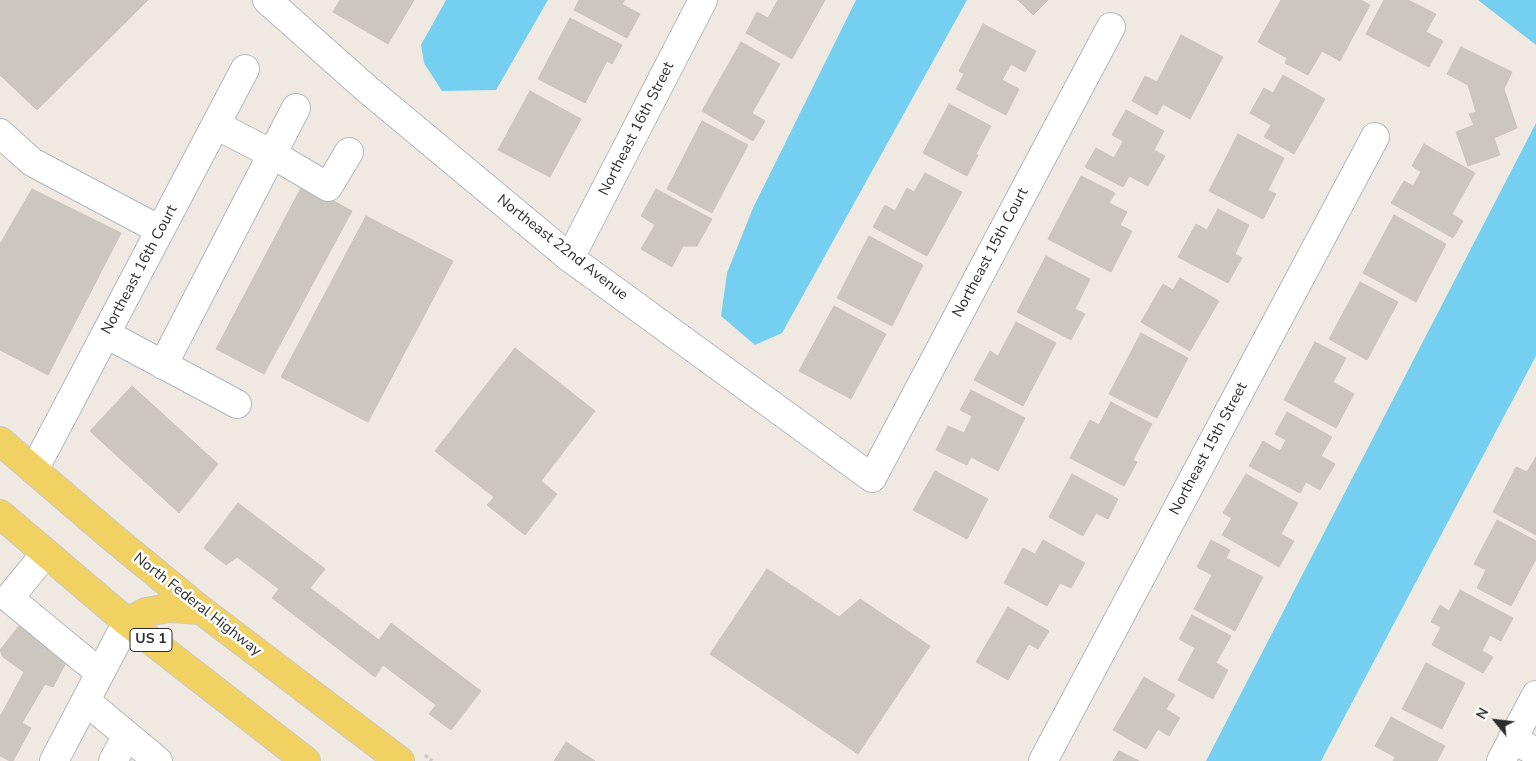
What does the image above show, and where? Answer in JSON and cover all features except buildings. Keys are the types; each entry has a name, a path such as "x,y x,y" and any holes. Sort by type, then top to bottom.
{"main road":[{"name":"North Federal Highway","path":"0,441 201,610 400,761"},
{"path":"0,466 34,470"},
{"name":"US 1","path":"0,514 127,622 306,761"},
{"path":"127,622 146,612 169,608 201,610"}],"street":[{"name":"Northeast 16th Street","path":"570,258 703,0"},
{"name":"Northeast 22nd Avenue","path":"273,2 367,89 570,258 872,478"},
{"name":"Northeast 15th Court","path":"872,478 1111,27"},
{"name":"Northeast 16th Court","path":"34,470 245,69"},
{"path":"163,365 296,108"},
{"path":"216,125 328,186 349,152"},
{"path":"0,133 32,162 160,230"},
{"name":"Northeast 15th Street","path":"1043,761 1375,137"},
{"path":"106,334 237,404"},
{"path":"46,553 9,598 100,673"},
{"path":"54,761 127,622"},
{"path":"1536,695 1507,750 1536,752"},
{"path":"86,701 158,761"},
{"path":"113,761 127,735"}],"water":[{"path":"446,0 548,0 496,90 442,91 424,63 421,45"},
{"path":"856,0 967,0 782,333 755,345 721,316 727,273 753,208"},
{"path":"1478,0 1536,0 1536,45"},
{"path":"1536,123 1536,356 1321,761 1206,761"}]}
